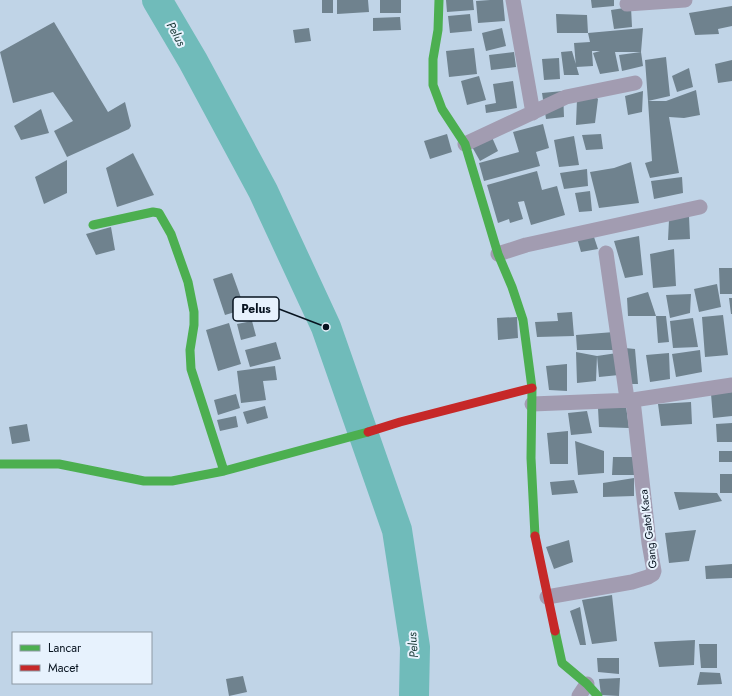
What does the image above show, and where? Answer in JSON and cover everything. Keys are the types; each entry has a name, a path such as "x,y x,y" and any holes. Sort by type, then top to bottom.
{"street":[{"path":"439,0 438,30 433,60 433,84 442,108 471,141 498,254 512,287 522,320 532,388 531,458 535,542 562,663 583,690 598,696"},
{"path":"513,0 533,113"},
{"path":"628,4 685,0"},
{"path":"471,141 566,97 635,83"},
{"path":"498,254 522,246 700,207"},
{"path":"93,225 153,212 159,212 165,219 173,238 191,293 194,308 194,323 189,358 191,369 224,471"},
{"path":"606,253 630,400"},
{"path":"532,404 630,400 732,385"},
{"path":"0,464 59,464 144,481 172,481 224,471 373,431 400,422 532,388"},
{"name":"Gang Gatot Kaca","path":"547,596 632,582 653,574 654,571 630,400"}],"building":[{"path":"322,0 333,0 333,13 322,13"},
{"path":"337,0 368,0 369,12 337,14"},
{"path":"380,0 401,0 401,13 380,13"},
{"path":"446,0 473,0 474,10 447,12"},
{"path":"503,0 505,21 478,23 476,1"},
{"path":"591,0 614,0 614,6 592,8"},
{"path":"732,6 732,26 718,29 719,34 695,35 689,13"},
{"path":"631,7 632,27 614,29 611,10"},
{"path":"470,14 472,31 450,33 448,16"},
{"path":"556,14 587,15 588,33 557,33"},
{"path":"400,17 401,30 373,31 373,18"},
{"path":"54,22 108,112 125,102 131,126 129,129 67,157 54,131 73,121 53,92 13,103 0,52"},
{"path":"309,28 311,41 295,43 293,30"},
{"path":"502,28 506,46 486,51 482,33"},
{"path":"643,28 641,52 615,52 619,71 600,74 593,53 600,51 592,51 593,66 576,67 574,43 590,42 588,33"},
{"path":"474,48 477,74 449,77 446,51"},
{"path":"572,51 579,75 564,75 561,52"},
{"path":"514,52 516,67 491,70 489,55"},
{"path":"641,52 643,66 622,71 619,55"},
{"path":"666,57 670,96 648,101 645,60"},
{"path":"559,58 560,79 544,80 542,59"},
{"path":"732,60 732,81 718,83 715,64"},
{"path":"689,68 693,87 677,92 672,76"},
{"path":"479,76 486,100 467,105 461,81"},
{"path":"513,81 517,108 486,113 485,105 496,103 493,84"},
{"path":"696,90 700,115 684,118 669,117 679,173 650,178 645,163 652,161 648,101 666,101"},
{"path":"563,91 564,117 546,119 542,93"},
{"path":"643,91 642,112 628,115 625,96"},
{"path":"596,97 598,99 595,123 576,125 577,99"},
{"path":"41,109 49,133 21,140 14,126"},
{"path":"543,124 549,148 536,152 540,166 484,181 479,163 519,152 513,132"},
{"path":"447,134 452,152 430,159 424,141"},
{"path":"601,134 603,149 586,150 582,135"},
{"path":"491,135 498,151 480,161 471,145"},
{"path":"574,136 579,165 559,167 554,140"},
{"path":"133,153 154,195 117,207 106,168"},
{"path":"67,160 67,193 44,204 35,177"},
{"path":"631,162 639,203 599,208 590,172 614,168"},
{"path":"587,169 588,186 564,189 560,173"},
{"path":"537,171 542,190 557,186 565,215 531,225 524,201 518,202 523,219 510,223 509,219 498,223 487,185"},
{"path":"682,177 683,193 654,199 651,181"},
{"path":"590,191 592,211 579,212 575,193"},
{"path":"689,216 690,239 668,240 669,220"},
{"path":"111,227 115,250 96,255 86,234"},
{"path":"593,234 598,249 581,252 577,238"},
{"path":"639,236 643,275 625,278 614,241"},
{"path":"674,249 676,286 653,288 650,254"},
{"path":"719,268 732,268 732,294 720,294"},
{"path":"232,273 245,309 225,315 213,279"},
{"path":"717,284 721,307 699,312 694,289"},
{"path":"648,292 656,316 628,316 627,298"},
{"path":"691,294 690,313 670,318 666,295"},
{"path":"729,298 732,298 732,314 731,314"},
{"path":"572,312 574,336 537,337 535,322 558,321 557,313"},
{"path":"723,315 728,355 705,357 702,317"},
{"path":"656,316 666,316 669,342 658,343"},
{"path":"517,317 518,338 498,340 497,318"},
{"path":"693,318 698,347 673,348 670,321"},
{"path":"252,321 256,336 241,340 237,324"},
{"path":"229,323 241,364 218,371 206,330"},
{"path":"614,332 615,350 577,350 576,335"},
{"path":"276,342 281,359 250,367 245,350"},
{"path":"625,348 635,349 638,384 629,384"},
{"path":"700,350 702,372 676,377 672,354"},
{"path":"576,352 597,356 596,381 577,383"},
{"path":"617,353 619,375 599,377 597,356"},
{"path":"669,353 670,379 650,382 646,355"},
{"path":"567,364 567,391 549,390 546,366"},
{"path":"275,366 277,380 263,381 266,400 241,403 237,371"},
{"path":"732,392 732,416 713,418 711,394"},
{"path":"236,394 240,408 218,415 214,400"},
{"path":"691,402 692,424 661,426 658,404"},
{"path":"265,406 268,418 247,424 243,412"},
{"path":"626,406 629,428 599,427 598,408"},
{"path":"587,411 592,433 571,435 568,413"},
{"path":"236,416 238,427 220,431 217,420"},
{"path":"732,423 732,442 717,442 716,424"},
{"path":"27,424 30,441 12,444 9,427"},
{"path":"568,431 568,464 550,464 547,433"},
{"path":"575,441 604,451 604,473 578,475"},
{"path":"719,451 732,451 732,462 719,462"},
{"path":"613,457 633,457 635,475 612,475"},
{"path":"720,474 732,474 732,493 720,493"},
{"path":"634,478 634,496 603,497 603,483"},
{"path":"574,480 578,493 552,495 550,482"},
{"path":"674,492 717,493 722,501 679,510"},
{"path":"696,530 689,561 669,563 665,533"},
{"path":"569,540 573,562 554,569 546,547"},
{"path":"732,564 732,578 706,579 705,566"},
{"path":"612,595 617,641 592,644 582,600"},
{"path":"580,607 586,645 580,645 570,611"},
{"path":"695,640 694,665 659,667 654,642"},
{"path":"699,644 717,644 717,668 701,668"},
{"path":"597,658 619,658 619,674 598,672"},
{"path":"700,672 720,673 722,684 697,685"},
{"path":"243,676 247,692 229,696 226,679"},
{"path":"620,678 619,696 601,695 599,679"}],"waterway":[{"name":"Pelus","path":"157,0 193,61 263,191 326,327 397,530 415,647 414,696"}],"traffic: fast":[{"path":"439,0 438,30 433,59 433,85 442,109 465,144 498,254 512,287 523,320 532,388 531,458 535,536"},
{"path":"93,225 153,212 159,213 171,234 188,282 194,312 194,325 190,350 191,369 224,471"},
{"path":"0,464 59,464 144,481 172,481 224,471 368,432"},
{"path":"555,631 562,663 587,684 598,696"}],"traffic: jam":[{"path":"368,432 400,422 532,388"},
{"path":"535,536 555,631"}],"place":[{"name":"Pelus","path":"326,327"}]}
